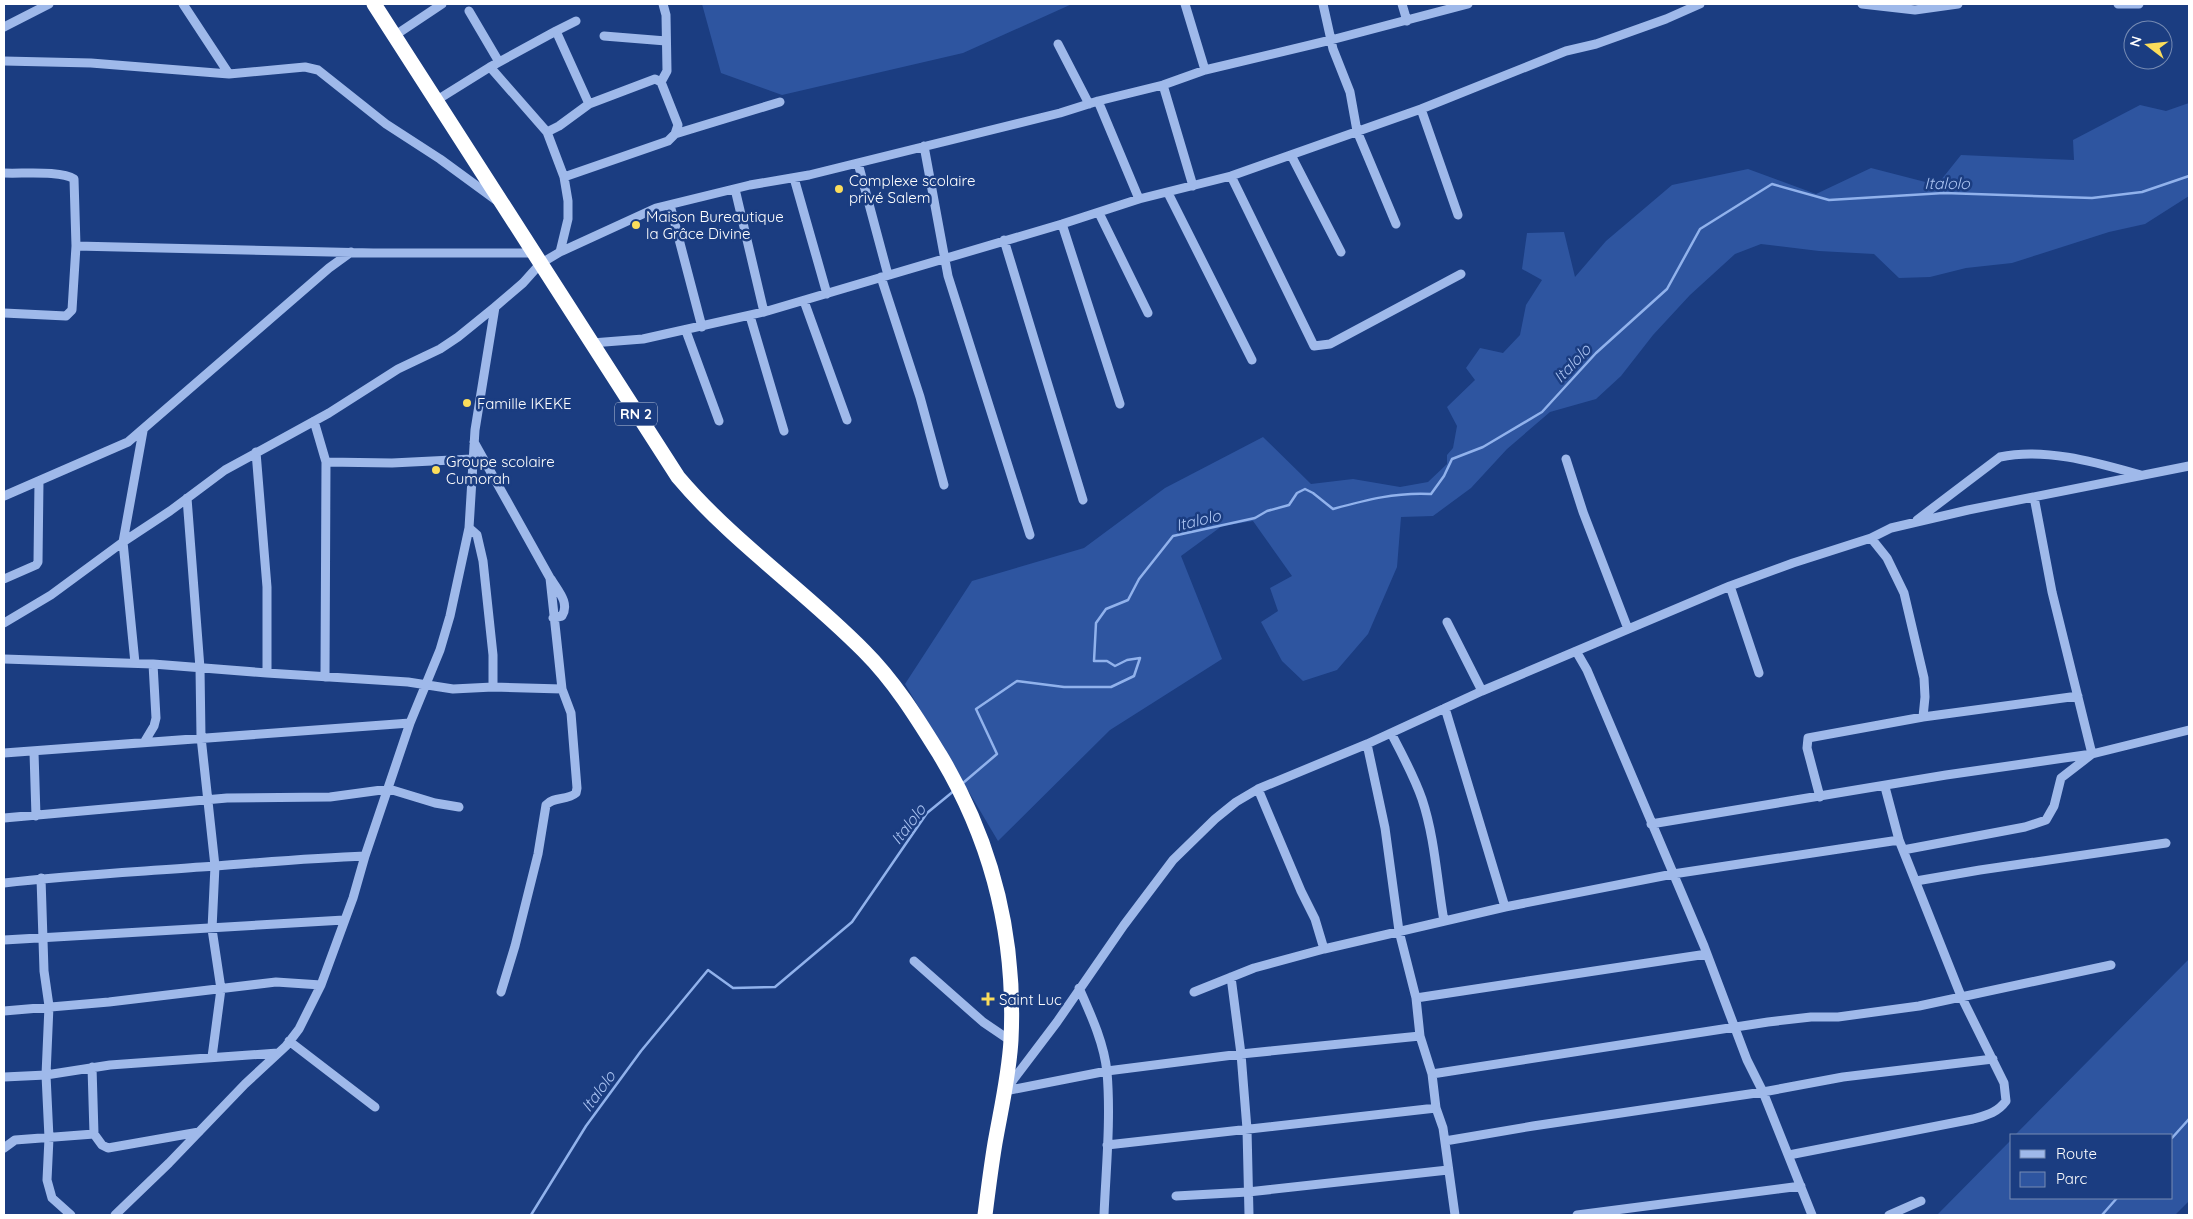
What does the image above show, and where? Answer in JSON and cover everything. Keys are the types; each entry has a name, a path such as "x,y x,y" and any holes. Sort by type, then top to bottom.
{"highway":[{"name":"RN 2","path":"374,4 678,477 719,521 838,625 866,652 909,705 954,777 994,876 1006,928 1010,962 1011,1041 985,1215"}],"street":[{"path":"4,27 49,4"},
{"path":"183,4 229,74"},
{"path":"394,36 442,4"},
{"path":"661,82 667,71 666,15 664,4"},
{"path":"1185,4 1205,70"},
{"path":"1323,4 1331,40 1350,92 1357,131 1396,224"},
{"path":"1402,4 1407,21"},
{"path":"76,246 537,258 560,252 650,211 670,204 794,178 1060,113 1164,85 1205,70 1407,21 1468,4"},
{"path":"592,343 642,339 750,316 1099,213 1139,199 1231,176 1421,109 1566,51 1596,44 1666,19 1700,4"},
{"path":"1862,4 1915,10 1958,4"},
{"path":"2118,4 2139,4"},
{"path":"470,11 500,62"},
{"path":"436,100 490,67 576,21"},
{"path":"556,32 589,104"},
{"path":"604,36 666,41"},
{"path":"1058,44 1093,103 1139,199"},
{"path":"4,61 91,63 229,74 305,67 318,70 386,124 440,159 502,204"},
{"path":"490,67 547,132 564,177 568,218 560,252"},
{"path":"547,132 559,126 589,104 655,79 661,82 678,125 675,134 668,141 564,177"},
{"path":"1164,85 1193,186"},
{"path":"675,134 780,102"},
{"path":"1421,109 1458,214"},
{"path":"924,146 944,258 1030,535"},
{"path":"1291,155 1341,252"},
{"path":"858,163 884,276 944,485"},
{"path":"4,173 52,174 74,179 76,246 72,310 70,314 66,316 4,313"},
{"path":"1231,176 1314,346 1330,344 1461,274"},
{"path":"794,178 827,294"},
{"path":"735,189 764,312"},
{"path":"1168,193 1252,360"},
{"path":"670,204 702,327"},
{"path":"1099,213 1148,313"},
{"path":"1062,224 1120,404"},
{"path":"1004,240 1083,500"},
{"path":"4,496 117,448 143,431 329,268 352,252"},
{"path":"4,623 51,595 226,470 314,421 398,369 440,350 496,307 523,283 537,258"},
{"path":"804,301 847,420"},
{"path":"115,1215 290,1041 321,986 353,898 364,856 389,789 410,723 447,630 469,528 472,459 478,399 496,307"},
{"path":"750,316 784,431"},
{"path":"686,330 719,421"},
{"path":"314,421 326,462 325,677"},
{"path":"135,663 123,542 143,431"},
{"path":"474,442 565,602 562,616 553,618"},
{"path":"256,452 267,587 267,673"},
{"path":"1914,523 2000,458 2011,455 2072,457 2143,476"},
{"path":"326,462 392,463 472,459"},
{"path":"1566,459 1583,512 1628,629"},
{"path":"1005,1091 1174,860 1215,818 1258,788 1367,744 1482,691 1730,586 1871,538 1891,528 1968,510 2189,466"},
{"path":"4,579 36,565 38,562 39,481"},
{"path":"2034,497 2052,592 2092,754"},
{"path":"186,498 200,668 201,737 215,866 212,929 220,989 212,1057"},
{"path":"469,528 477,535 483,561 493,655 493,687"},
{"path":"1871,538 1887,558 1904,593 1924,678 1924,717"},
{"path":"501,992 515,946 538,854 546,805 549,802 572,796 576,793 571,713 562,689 550,578"},
{"path":"1730,586 1759,673"},
{"path":"1447,622 1482,691"},
{"path":"1576,651 1587,670 1707,954 1747,1060 1763,1092 1812,1215"},
{"path":"4,659 153,664 424,685 453,689 493,687 562,689"},
{"path":"145,741 154,726 156,718 153,664"},
{"path":"1820,797 1807,748 1808,738 1924,717 2078,696"},
{"path":"1446,708 1505,906"},
{"path":"4,753 34,752 145,741 410,723"},
{"path":"1651,824 1884,787 1946,775 2092,754 2189,730"},
{"path":"1391,733 1422,800 1428,824 1444,921"},
{"path":"1367,744 1385,828 1399,931 1416,998 1420,1036 1432,1074 1436,1108 1443,1128 1454,1215"},
{"path":"34,752 36,816"},
{"path":"1903,850 2024,827 2046,820 2054,806 2062,778 2092,754"},
{"path":"1789,1155 1991,1114 2001,1108 2006,1101 2007,1093 1993,1059 1961,996 1899,840 1884,787"},
{"path":"1258,788 1301,891 1315,919 1324,949"},
{"path":"4,818 227,798 330,797 389,789 459,807"},
{"path":"1194,992 1254,968 1324,949 1505,906 1673,874 1899,840"},
{"path":"1916,881 1990,868 2166,843"},
{"path":"4,883 40,878 318,857 364,856"},
{"path":"40,878 44,971 49,1006 46,1075 50,1138 46,1170 48,1189 52,1198 72,1215"},
{"path":"4,940 344,920"},
{"path":"1416,998 1707,954"},
{"path":"914,961 983,1022 1011,1041"},
{"path":"1432,1074 1734,1027 1919,1006 2111,965"},
{"path":"1231,977 1241,1054 1247,1129 1249,1215"},
{"path":"4,1011 276,982 321,986"},
{"path":"1079,988 1095,1026 1107,1071 1107,1144 1104,1215"},
{"path":"1005,1091 1107,1071 1241,1054 1420,1036"},
{"path":"290,1041 375,1107"},
{"path":"4,1077 46,1075 92,1067 278,1053"},
{"path":"1445,1141 1763,1092 1843,1077 1993,1059"},
{"path":"92,1067 94,1134 102,1145 108,1148 200,1131"},
{"path":"1107,1144 1436,1108"},
{"path":"4,1148 15,1140 94,1134"},
{"path":"1176,1196 1248,1192 1448,1170"},
{"path":"1577,1215 1802,1186"},
{"path":"1889,1215 1921,1201"}],"green space":[{"path":"702,4 1072,4 963,53 782,95 721,73"},
{"path":"2189,103 2189,196 2145,224 2109,232 2012,263 1966,268 1930,277 1899,278 1874,254 1819,251 1761,244 1735,254 1690,295 1653,335 1621,376 1596,399 1550,412 1507,449 1471,488 1433,516 1401,517 1397,567 1368,634 1337,670 1303,681 1282,661 1261,622 1278,611 1270,588 1292,576 1253,521 1222,526 1181,556 1222,659 1110,730 998,841 905,684 972,581 1084,548 1165,488 1263,437 1311,484 1353,479 1400,487 1428,482 1447,464 1447,455 1453,448 1457,426 1447,407 1475,380 1466,368 1480,348 1503,353 1520,335 1526,305 1542,280 1522,269 1527,233 1564,232 1575,277 1606,241 1672,185 1748,169 1816,194 1871,168 1937,185 1961,155 2074,160 2073,140 2140,105 2166,111"},
{"path":"2189,959 2189,1201 2175,1215 1937,1215 2010,1141 2010,1199 2173,1199 2173,1134 2016,1134"}],"waterway":[{"name":"Italolo","path":"963,783 997,754 976,709 1017,681 1064,687 1111,687 1134,676 1140,658 1127,660 1115,666 1107,661 1094,661 1096,623 1106,609 1128,600 1139,579 1173,536 1255,518 1267,511 1289,505 1297,493 1305,489 1333,509 1393,495 1431,494 1444,476 1452,459 1483,447 1542,412 1596,353 1667,289 1700,229 1772,184 1829,200 1944,193 2092,198 2142,192 2189,176"},
{"name":"Italolo","path":"531,1215 586,1126 641,1051 708,970 733,988 775,987 852,922 927,813 955,790"},
{"path":"2173,1137 2189,1119"},
{"path":"2102,1215 2116,1199"}],"place":[{"name":"Complexe scolaire privé Salem","path":"839,189"},
{"name":"Maison Bureautique la Grâce Divine","path":"636,225"},
{"name":"Famille IKEKE","path":"467,403"},
{"name":"Groupe scolaire Cumorah","path":"436,470"},
{"name":"Saint Luc","path":"988,999"}]}
